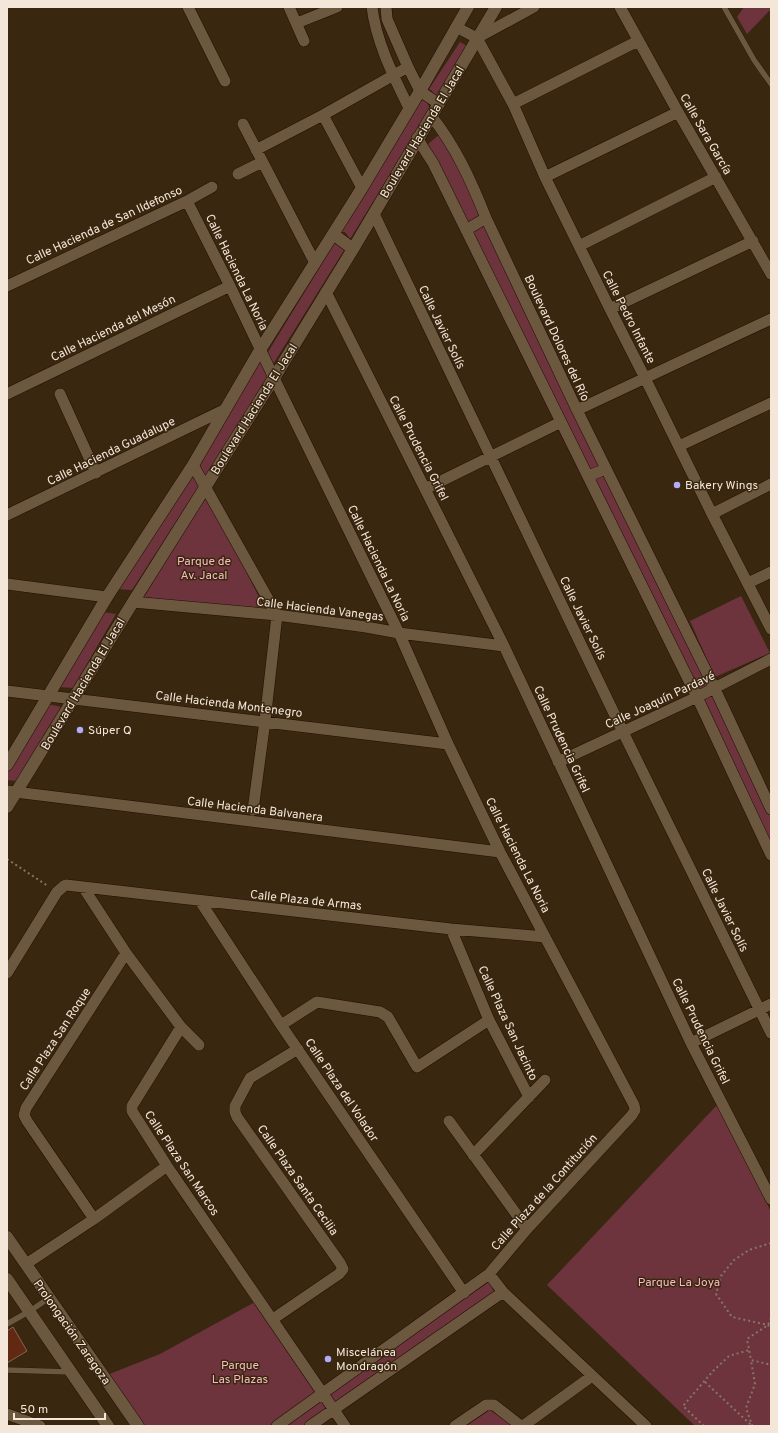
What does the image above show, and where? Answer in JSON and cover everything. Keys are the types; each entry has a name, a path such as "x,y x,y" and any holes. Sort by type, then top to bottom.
{"main road":[{"name":"Boulevard Hacienda El Jacal","path":"7,765 107,598 194,465 260,350 362,188 468,7"},
{"name":"Boulevard Hacienda El Jacal","path":"7,807 12,792 74,699 353,249 496,7"},
{"path":"333,234 353,249"},
{"name":"Prolongación Zaragoza","path":"7,1237 138,1426"},
{"name":"Prolongación Zaragoza","path":"7,1279 108,1426"}],"street":[{"path":"188,7 225,81"},
{"path":"289,7 304,41"},
{"path":"297,23 337,7"},
{"path":"372,7 374,22 393,74 409,108"},
{"path":"386,7 387,19 420,91 439,104"},
{"path":"456,27 477,38 534,7"},
{"name":"Calle Sara García","path":"620,7 678,112 771,274"},
{"name":"Calle Pedro Infante","path":"477,38 513,104 545,177 646,378 678,446 771,629"},
{"path":"513,104 638,41"},
{"path":"256,150 323,115 393,74 408,67"},
{"path":"545,177 678,112"},
{"path":"323,115 362,188"},
{"name":"Boulevard Dolores del Río","path":"432,117 443,131 463,166 577,410 715,689 770,807 751,813"},
{"path":"243,124 315,263"},
{"path":"418,138 433,163 663,627 771,855"},
{"path":"238,174 262,162"},
{"path":"579,246 716,177"},
{"name":"Calle Hacienda de San Ildefonso","path":"7,286 212,188"},
{"name":"Calle Hacienda La Noria","path":"187,201 399,633 448,744 500,852 545,937"},
{"name":"Calle Javier Solís","path":"374,214 623,732 771,1033"},
{"path":"466,230 486,218"},
{"path":"610,309 753,241"},
{"name":"Calle Hacienda del Mesón","path":"7,394 230,286"},
{"name":"Calle Prudencia Grifel","path":"326,292 504,646 691,1043 771,1199"},
{"path":"577,410 771,319"},
{"path":"60,394 96,473"},
{"path":"678,446 771,403"},
{"name":"Calle Hacienda Guadalupe","path":"7,515 226,409"},
{"path":"425,489 561,422"},
{"path":"194,465 277,615 253,810"},
{"path":"588,476 606,469"},
{"path":"712,514 771,484"},
{"path":"748,583 771,572"},
{"path":"7,584 107,598"},
{"name":"Calle Hacienda Vanegas","path":"133,602 277,615 399,633 504,646"},
{"path":"663,627 680,619"},
{"name":"Calle Joaquín Pardavé","path":"558,762 715,689 771,658"},
{"name":"Calle Hacienda Montenegro","path":"7,691 448,744"},
{"name":"Calle Hacienda Balvanera","path":"12,792 500,852"},
{"path":"83,887 126,953 180,1027 199,1045"},
{"name":"Calle Plaza de Armas","path":"61,889 83,887 451,929 545,937"},
{"path":"7,973 61,889"},
{"name":"Calle Plaza del Volador","path":"200,901 281,1026 298,1048 464,1293"},
{"name":"Calle Plaza San Jacinto","path":"451,929 489,1020 528,1097 473,1155"},
{"name":"Calle Plaza de la Contitución","path":"277,1426 489,1274 527,1229 635,1110 634,1105 545,937"},
{"name":"Calle Plaza San Roque","path":"94,1218 24,1115 26,1108 126,953"},
{"path":"281,1026 317,1002 380,1012 388,1017 417,1067 489,1020"},
{"path":"691,1043 771,1004"},
{"name":"Calle Plaza San Marcos","path":"180,1027 132,1106 132,1111 167,1166 345,1426"},
{"name":"Calle Plaza Santa Cecilia","path":"273,1319 339,1274 343,1269 237,1118 235,1112 236,1106 250,1078 298,1048"},
{"path":"528,1097 545,1080"},
{"path":"449,1121 527,1229"},
{"path":"26,1264 167,1166"},
{"path":"489,1274 503,1292 646,1426"},
{"path":"310,1426 503,1292"},
{"path":"455,1426 490,1404 494,1405 522,1426 592,1376"},
{"path":"7,1414 40,1426"}],"lane":[{"path":"724,7 754,60 771,84"},
{"path":"7,1324 49,1298"},
{"path":"7,1370 71,1372"}],"path":[{"path":"7,860 61,889"},
{"path":"771,1243 749,1250 734,1260 721,1276 716,1294 732,1317 768,1326 771,1329"},
{"path":"752,1426 746,1408 755,1384 747,1339 768,1326 771,1318"},
{"path":"704,1426 683,1406 729,1356 749,1350"},
{"path":"751,1360 771,1365"},
{"path":"706,1382 752,1426"}],"green space":[{"path":"744,7 771,7 771,9 747,34 737,17"},
{"path":"460,42 467,46 435,100 432,91 429,89"},
{"path":"423,98 426,98 430,110 350,239 345,232 341,232"},
{"path":"440,134 471,193 710,686 699,691 428,144"},
{"path":"337,239 346,247 272,366 268,352"},
{"path":"261,353 271,374 132,590 116,589"},
{"name":"Parque de Av. Jacal","path":"206,492 266,611 144,597"},
{"path":"741,596 770,653 715,677 690,621"},
{"path":"103,612 116,614 73,688 58,687"},
{"path":"712,694 771,817 771,846 703,699"},
{"path":"48,704 61,707 16,781 7,780 7,771"},
{"name":"Parque La Joya","path":"718,1104 771,1212 771,1426 695,1426 547,1285"},
{"path":"489,1282 496,1296 335,1402 328,1393"},
{"name":"Parque Las Plazas","path":"257,1301 319,1391 269,1426 142,1426 107,1375 160,1354"},
{"path":"322,1396 331,1410 306,1426 281,1426"},
{"path":"490,1410 513,1426 466,1426"}],"building":[{"path":"13,1327 27,1351 7,1363 7,1331"}],"place":[{"name":"Bakery Wings","path":"677,485"},
{"name":"Súper Q","path":"80,730"},
{"name":"Miscelánea Mondragón","path":"328,1359"}]}
